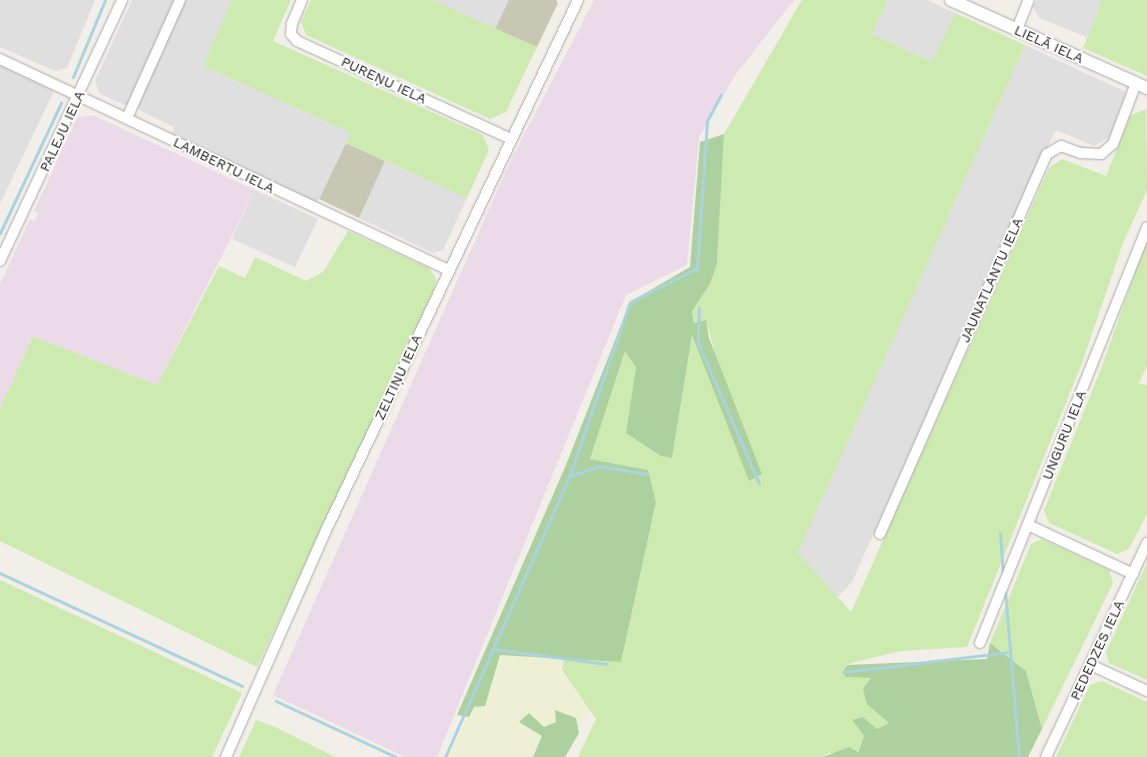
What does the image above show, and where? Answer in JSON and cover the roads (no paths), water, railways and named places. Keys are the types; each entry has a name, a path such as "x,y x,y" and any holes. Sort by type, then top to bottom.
{"street":[{"name":"PALEJU IELA","path":"0,262 122,0"},
{"path":"127,118 180,0"},
{"name":"PUREŅU IELA","path":"302,0 292,23 291,34 297,41 511,139"},
{"name":"ZELTIŅU IELA","path":"226,757 328,524 578,0"},
{"name":"LIELĀ IELA","path":"951,0 1141,85"},
{"path":"1017,30 1029,0"},
{"name":"LAMBERTU IELA","path":"0,59 127,118 252,180 448,270"},
{"name":"JAUNATLANTU IELA","path":"880,534 1046,154 1061,146 1080,153 1101,154 1113,144 1141,85"},
{"name":"UNGURU IELA","path":"980,643 1147,227"},
{"path":"1028,525 1133,574"},
{"name":"PEDEDZES IELA","path":"1046,757 1147,543"},
{"path":"1091,665 1147,691"}],"waterway":[{"path":"73,77 105,0"},
{"path":"445,757 569,477 630,302 697,268 707,121 721,95"},
{"path":"0,233 61,103"},
{"path":"699,308 698,343 759,483"},
{"path":"569,476 599,466 646,474"},
{"path":"1000,533 1003,575"},
{"path":"0,573 242,686"},
{"path":"1005,591 1019,757"},
{"path":"494,649 607,664"},
{"path":"843,672 1010,652"},
{"path":"276,701 396,757"}]}
